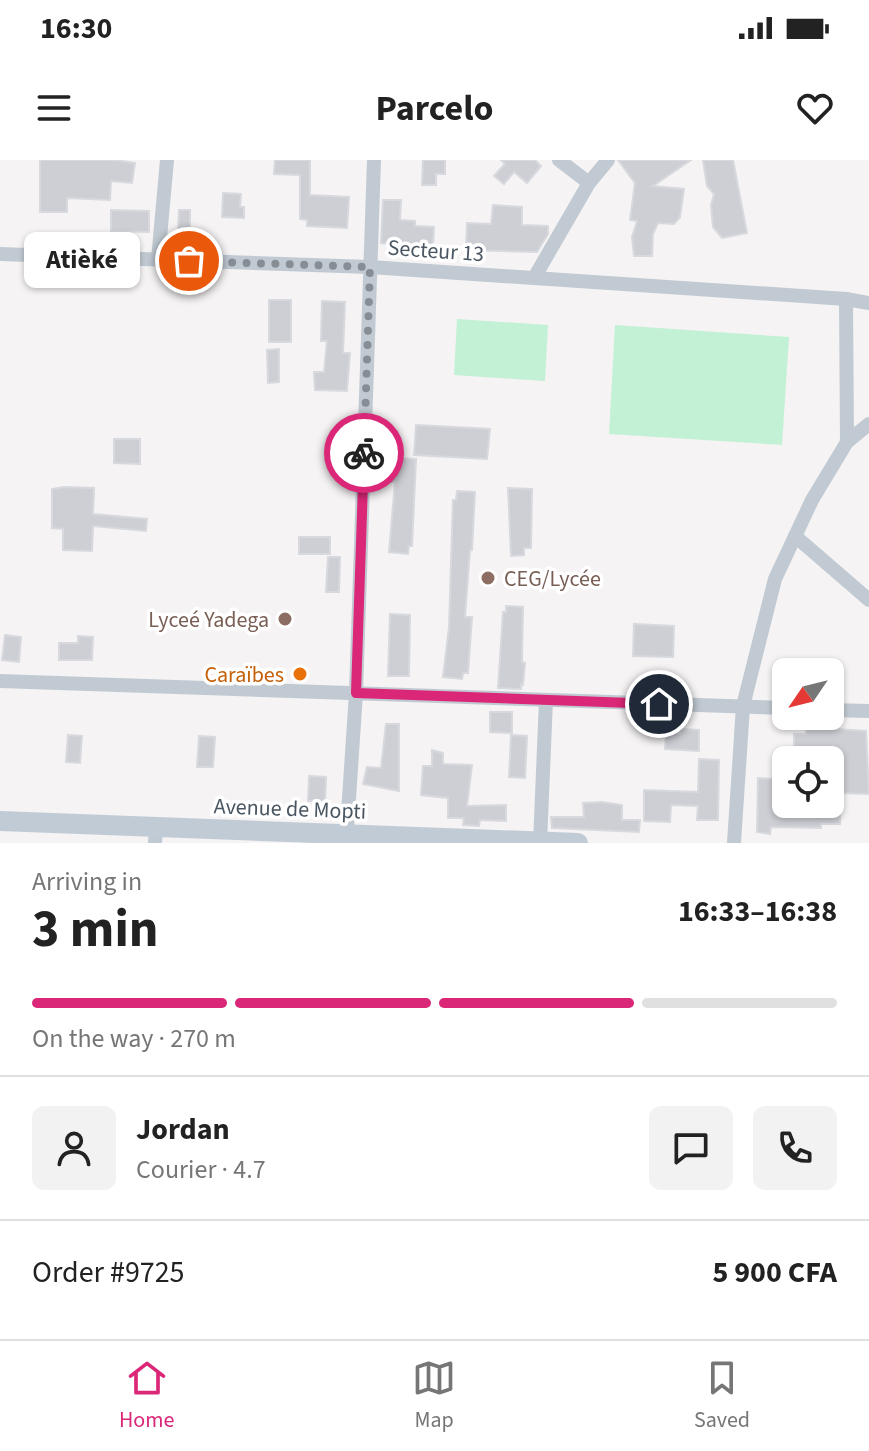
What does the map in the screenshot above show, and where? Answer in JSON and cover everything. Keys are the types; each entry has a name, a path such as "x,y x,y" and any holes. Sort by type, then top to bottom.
{"street":[{"path":"158,260 167,160"},
{"path":"346,838 356,693 374,160"},
{"path":"559,160 589,183"},
{"path":"534,278 589,183 608,160"},
{"name":"Secteur 13","path":"0,254 370,267 869,303"},
{"path":"846,299 847,442"},
{"path":"734,843 743,706 775,579 812,500 847,442 869,424"},
{"path":"795,536 869,600"},
{"path":"0,681 772,707"},
{"path":"540,842 546,700"},
{"path":"844,710 869,711"},
{"name":"Avenue de Mopti","path":"0,821 155,835 578,843"}],"green space":[{"path":"457,319 548,325 545,381 454,375"},
{"path":"615,325 789,337 782,445 609,434"}],"building":[{"path":"40,160 135,163 132,183 111,181 110,200 67,198 67,212 40,212"},
{"path":"275,160 310,160 310,195 349,197 347,228 307,226 307,220 300,219 300,175 274,174"},
{"path":"423,160 445,160 445,174 436,174 436,185 422,185"},
{"path":"501,160 535,160 541,166 527,183 514,172 504,184 494,176 505,164"},
{"path":"618,160 691,160 653,186 684,189 680,217 674,224 658,223 653,234 652,256 634,256 632,237 637,221 630,220 635,183"},
{"path":"703,160 733,160 747,233 722,238 713,227 711,205 714,194 707,186"},
{"path":"223,193 241,194 240,207 244,207 244,218 222,217"},
{"path":"383,200 401,200 400,220 415,221 415,226 434,227 433,246 381,243"},
{"path":"493,205 522,207 522,225 548,226 548,234 537,252 466,250 467,223 491,224"},
{"path":"111,210 149,211 149,232 111,231"},
{"path":"179,210 190,210 190,251 177,250"},
{"path":"269,300 291,300 291,342 269,342"},
{"path":"322,301 345,302 343,353 350,353 347,391 315,390 314,372 324,372 327,341 321,341"},
{"path":"279,349 279,382 268,383 267,350"},
{"path":"416,425 490,429 487,459 414,455"},
{"path":"114,439 140,439 140,464 114,463"},
{"path":"395,458 416,459 412,546 409,546 408,554 389,552 395,482 390,482"},
{"path":"94,488 93,514 147,519 146,531 93,526 92,551 63,550 63,529 52,528 52,489"},
{"path":"508,488 532,489 531,548 524,548 524,555 511,556"},
{"path":"457,491 475,492 465,617 472,617 468,673 463,673 462,679 443,677 449,627 453,500 456,500"},
{"path":"299,537 330,537 330,554 299,554"},
{"path":"328,557 340,557 339,592 326,592"},
{"path":"506,606 523,607 522,662 525,663 521,689 498,688 503,612 506,612"},
{"path":"390,614 410,615 409,676 388,676"},
{"path":"634,624 674,626 673,657 633,656"},
{"path":"5,635 21,637 19,662 2,660"},
{"path":"78,636 93,637 92,660 59,660 59,643 78,643"},
{"path":"490,712 512,712 512,733 490,732"},
{"path":"386,724 399,724 399,791 363,784 367,767 381,768"},
{"path":"681,729 699,730 699,751 665,749 666,732 680,733"},
{"path":"806,730 866,731 869,794 844,793 844,746 794,746 794,734 806,734"},
{"path":"68,735 82,736 80,763 66,762"},
{"path":"511,735 527,736 525,778 509,777"},
{"path":"199,736 215,737 213,767 197,767"},
{"path":"432,750 443,753 443,764 472,765 467,806 506,805 506,821 480,820 479,826 463,825 464,818 448,818 448,798 421,795 423,766 432,766"},
{"path":"699,759 719,760 718,820 697,820 698,806 671,805 670,822 644,821 644,790 698,792"},
{"path":"309,776 326,777 325,802 308,801"},
{"path":"758,778 772,779 772,818 840,818 840,824 821,824 821,828 771,827 770,834 757,832"},
{"path":"583,803 622,805 622,820 640,820 639,832 552,828 551,817 584,817"}],"way so far":[{"path":"189,261 370,267 364,453"}],"place":[{"name":"Atièké","path":"189,261"},
{"name":"CEG/Lycée","path":"488,578"},
{"name":"Lyceé Yadega","path":"285,619"},
{"name":"Caraïbes","path":"300,674"}],"route":[{"path":"364,453 356,693 659,704"}]}
